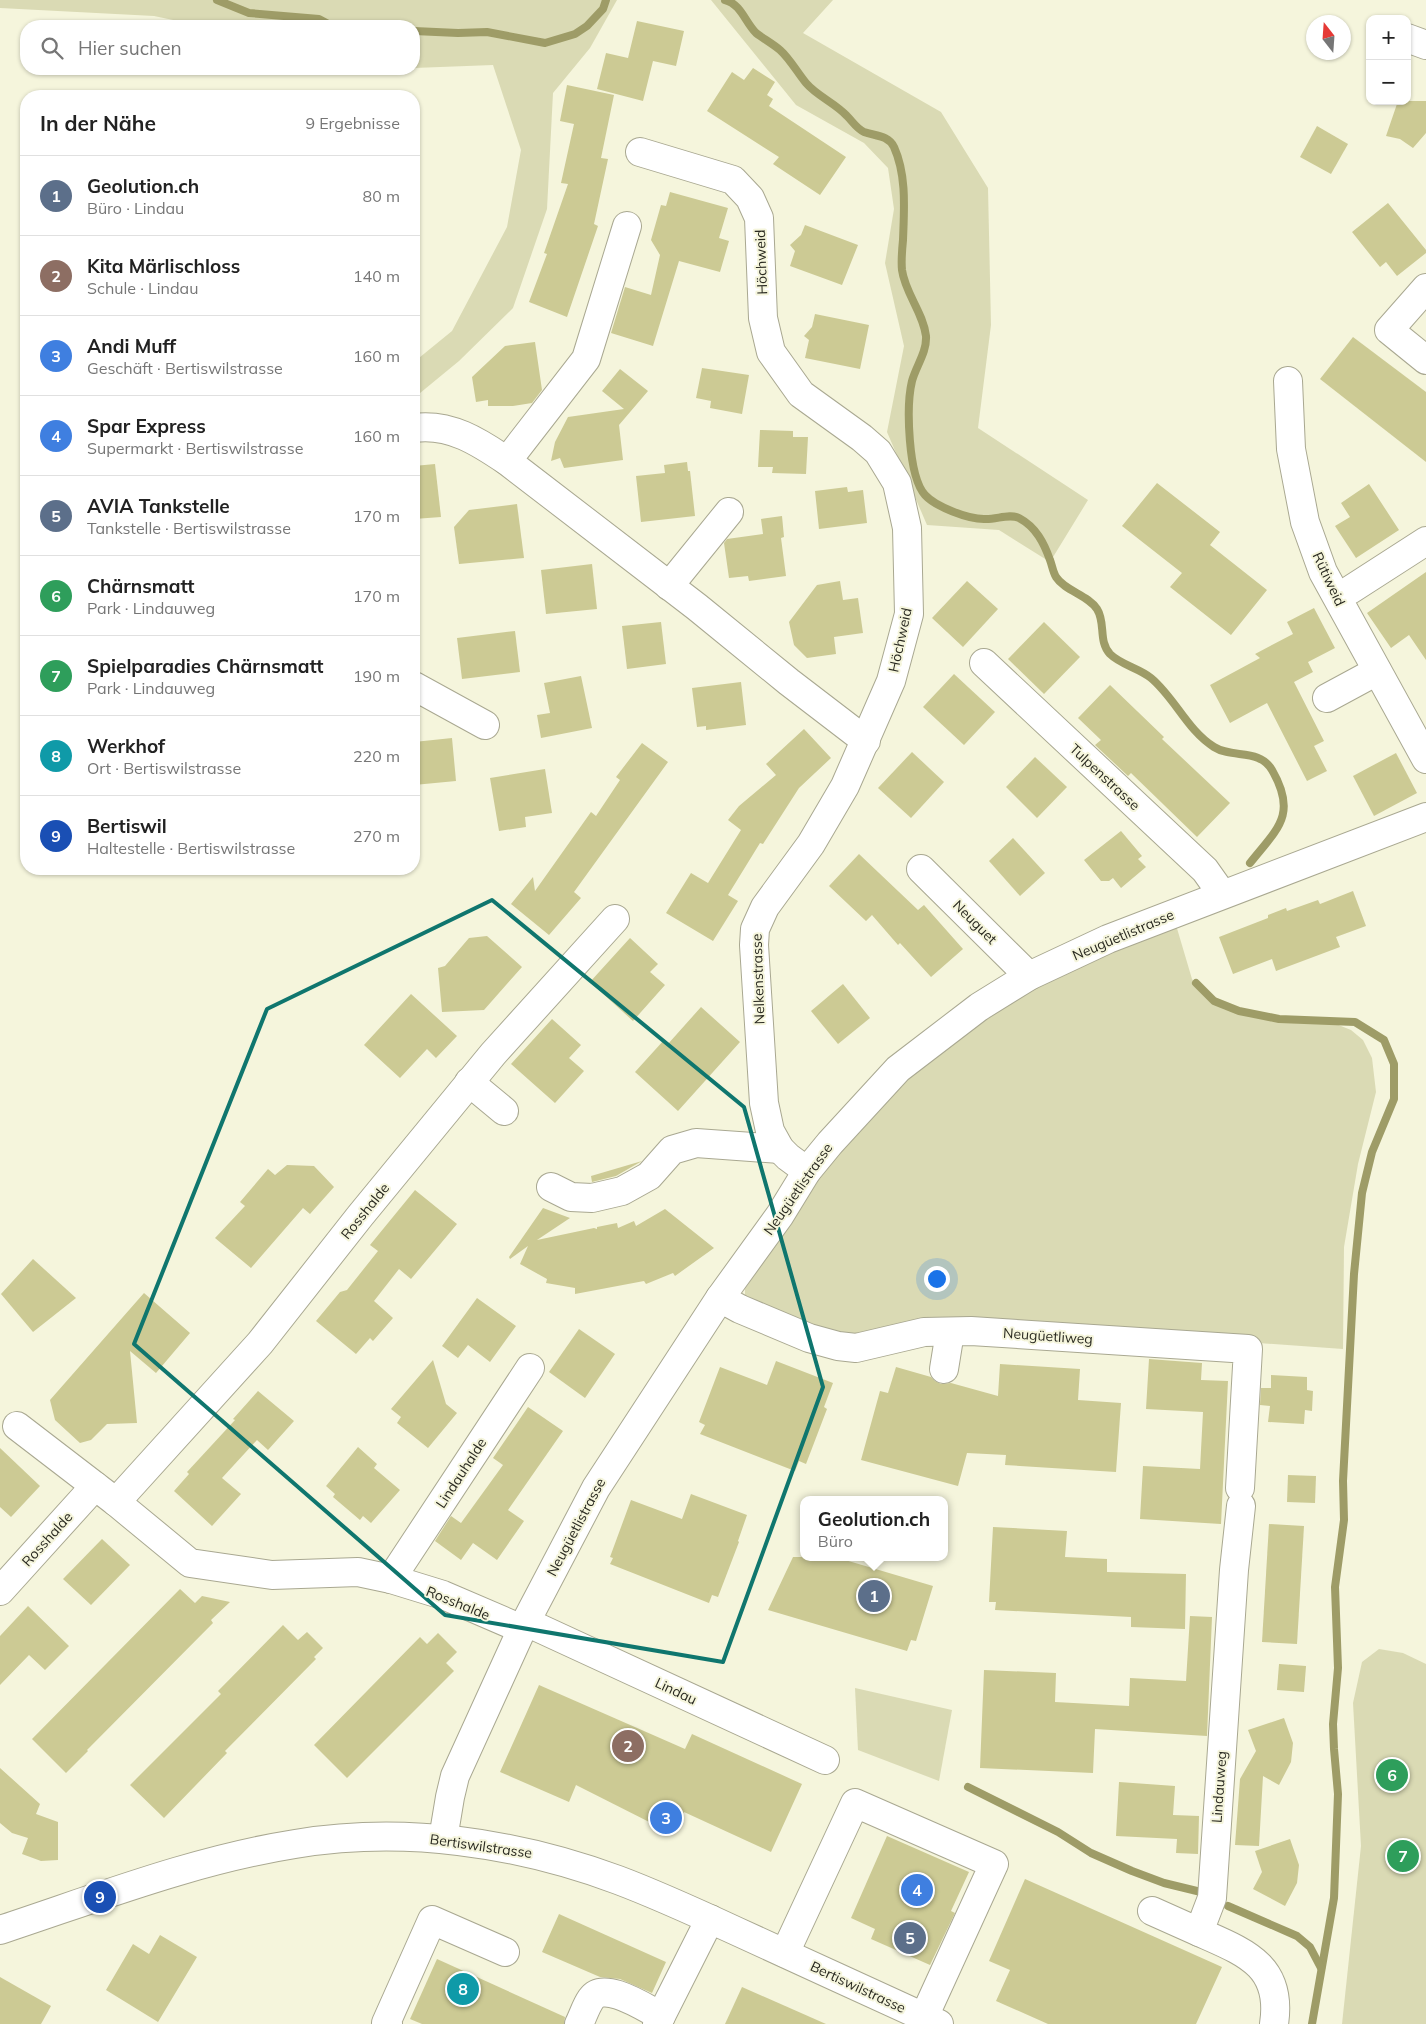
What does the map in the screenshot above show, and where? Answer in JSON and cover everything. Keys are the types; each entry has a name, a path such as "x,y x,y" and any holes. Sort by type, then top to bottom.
{"street":[{"path":"1411,39 1426,45"},
{"name":"Höchweid","path":"640,152 733,180 750,198 759,218 763,318 771,352 801,394 878,452 897,483 907,528 909,614 891,681 866,741"},
{"path":"507,461 586,359 627,226"},
{"path":"1426,288 1389,330 1426,360"},
{"name":"Rütiweid","path":"1288,381 1291,449 1305,522 1323,572 1426,759"},
{"path":"420,428 456,432 475,440 507,461 866,741"},
{"path":"669,586 729,512"},
{"path":"1350,590 1426,541"},
{"name":"Tulpenstrasse","path":"984,663 1206,870 1222,894"},
{"path":"1327,698 1377,671"},
{"path":"420,689 485,725"},
{"name":"Nelkenstrasse","path":"807,1171 780,1149 770,1131 764,1103 754,945 755,928 765,907 811,844 845,786 866,741"},
{"name":"Neugüetlistrasse","path":"443,1839 450,1797 456,1776 524,1626 596,1488 720,1298 780,1215 807,1171 898,1069 978,1008 1029,976 1108,939 1426,817"},
{"name":"Neuguet","path":"921,869 1029,976"},
{"name":"Rosshalde","path":"0,1592 106,1494 260,1343 360,1216 493,1054 615,920"},
{"path":"470,1082 504,1112"},
{"path":"551,1188 572,1197 585,1198 622,1192 648,1176 672,1150 696,1143 780,1149"},
{"name":"Neugüetliweg","path":"720,1298 740,1310 808,1338 838,1346 856,1348 924,1332 950,1332 1016,1333 1248,1349 1241,1497"},
{"path":"944,1369 950,1332"},
{"name":"Lindauhalde","path":"391,1579 530,1368"},
{"name":"Rosshalde","path":"16,1426 106,1494 190,1563 272,1575 358,1572 391,1579 443,1595 524,1626"},
{"name":"Lindauweg","path":"1198,1932 1212,1898 1234,1570 1241,1497"},
{"name":"Lindau","path":"524,1626 825,1760"},
{"path":"785,1953 854,1803 994,1864 931,2020"},
{"name":"Bertiswilstrasse","path":"0,1930 167,1876 256,1851 365,1836 443,1839 508,1848 576,1866 620,1881 710,1919 931,2020"},
{"path":"1152,1911 1236,1948 1250,1956 1263,1968 1270,1978 1275,1996 1274,2024"},
{"path":"580,2022 591,1998 603,1992 613,1992 659,2020 710,1919"},
{"path":"388,2024 386,2023 432,1920 505,1952"}],"highlighted area":[{"path":"492,900 744,1107 823,1387 723,1662 445,1615 134,1344 267,1009"}],"green space":[{"path":"0,0 617,0 590,48 553,93 547,209 513,308 459,361 420,393 420,357 452,331 507,227 521,150 493,65 420,68 420,20 173,20 154,16 0,8"},
{"path":"711,0 833,0 803,33 941,112 988,188 991,325 978,428 1088,500 1050,562 999,530 927,525 887,432 904,346 885,263 894,209 888,168 864,143 796,105"},
{"path":"1176,925 1192,979 1199,990 1209,999 1224,1009 1275,1020 1336,1024 1351,1030 1363,1040 1372,1058 1376,1092 1358,1164 1344,1247 1343,1349 936,1320 879,1334 837,1335 745,1299 745,1289 818,1181 871,1115 916,1072 998,1009 1041,984 1130,943"},
{"path":"1379,1649 1403,1653 1426,1664 1426,2024 1342,2024 1361,1846 1353,1703 1362,1662"},
{"path":"855,1688 952,1710 939,1781 858,1750"}],"building":[{"path":"637,21 684,31 676,66 653,61 643,101 597,89 606,53 628,58"},
{"path":"753,68 775,82 767,95 773,99 769,106 846,157 820,195 773,164 779,157 707,111 732,72 744,80"},
{"path":"567,85 614,95 601,158 608,159 594,224 598,226 567,317 529,302 547,254 544,253 568,184 561,183 574,124 560,121"},
{"path":"1411,101 1426,101 1426,133 1413,148 1400,139 1386,136 1397,105 1411,105"},
{"path":"1317,126 1348,144 1331,174 1300,157"},
{"path":"670,192 728,208 719,238 729,241 720,272 679,261 653,346 611,333 625,287 651,295 660,255 651,240 661,205 666,206"},
{"path":"1388,203 1426,250 1426,253 1397,276 1386,262 1380,267 1352,232"},
{"path":"805,225 858,245 842,285 790,266 795,251 790,245 801,235"},
{"path":"815,314 869,325 860,369 805,358 809,340 804,336 812,327"},
{"path":"1353,337 1426,392 1426,462 1320,379"},
{"path":"535,342 542,390 532,403 513,406 488,406 488,400 476,402 472,377 505,346"},
{"path":"702,368 749,375 742,414 710,408 711,401 696,398"},
{"path":"620,369 648,391 619,425 623,460 564,468 560,458 551,461 555,442 568,417 624,409 602,391"},
{"path":"760,430 793,431 793,437 808,437 806,474 772,473 773,467 758,467"},
{"path":"687,462 688,471 690,471 695,516 641,522 636,476 665,473 664,465"},
{"path":"435,464 441,517 420,519 420,465"},
{"path":"1157,483 1220,532 1210,545 1267,590 1231,635 1170,587 1182,573 1122,526"},
{"path":"1369,484 1399,530 1356,558 1335,526 1350,517 1341,503"},
{"path":"847,487 848,492 863,490 867,523 819,529 815,491"},
{"path":"517,504 524,558 459,564 454,527 469,510"},
{"path":"782,516 784,537 781,538 786,576 749,581 748,576 729,578 724,543 727,539 763,534 761,519"},
{"path":"592,564 597,609 546,614 541,570"},
{"path":"1426,572 1426,660 1409,635 1391,648 1367,613"},
{"path":"840,581 843,600 858,598 863,633 834,637 836,654 807,658 794,645 789,622 817,585"},
{"path":"967,581 998,609 963,647 932,618"},
{"path":"1314,608 1335,648 1308,662 1313,672 1294,682 1324,741 1314,746 1327,771 1307,781 1267,703 1230,723 1210,685 1260,658 1255,654 1293,634 1287,622"},
{"path":"661,622 666,664 627,669 622,626"},
{"path":"1044,622 1080,657 1044,694 1008,659"},
{"path":"515,631 520,672 462,679 457,638"},
{"path":"954,674 995,712 964,745 923,707"},
{"path":"581,676 592,728 541,738 537,715 550,713 544,683"},
{"path":"741,682 746,725 706,730 706,726 697,727 692,688"},
{"path":"1110,685 1164,737 1162,739 1230,803 1197,837 1131,773 1128,776 1095,745 1101,740 1078,718"},
{"path":"804,729 831,758 799,788 763,844 760,843 728,895 738,901 713,941 666,913 691,873 708,883 741,830 728,820 739,806 776,775 766,764"},
{"path":"452,738 456,781 420,784 420,741"},
{"path":"642,743 668,762 574,892 581,898 549,935 511,904 533,877 535,891 591,812 596,816 620,780 616,777"},
{"path":"912,752 944,782 911,818 878,788"},
{"path":"1396,753 1417,793 1374,816 1353,776"},
{"path":"1035,757 1067,787 1037,818 1006,787"},
{"path":"545,769 552,813 525,817 526,827 499,831 490,778"},
{"path":"1121,831 1142,856 1138,859 1146,867 1121,888 1113,878 1109,881 1101,881 1084,860"},
{"path":"1013,838 1045,873 1020,896 989,861"},
{"path":"859,854 918,910 924,905 963,949 931,977 900,943 898,945 872,915 866,921 829,886"},
{"path":"1353,891 1366,926 1336,937 1340,947 1276,971 1272,959 1233,974 1219,937 1268,918 1268,915 1286,908 1287,911 1318,900 1320,904"},
{"path":"487,936 522,967 484,1010 442,1012 438,968 445,966 469,938"},
{"path":"630,938 658,964 650,972 665,985 633,1021 590,982"},
{"path":"843,984 870,1018 838,1044 811,1011"},
{"path":"411,994 457,1036 436,1058 427,1049 400,1078 364,1045"},
{"path":"701,1007 740,1042 678,1111 635,1072 664,1040 668,1044"},
{"path":"552,1019 581,1045 569,1058 584,1071 555,1103 511,1064"},
{"path":"642,1161 616,1176 592,1182 591,1176"},
{"path":"287,1165 314,1166 334,1187 310,1214 303,1208 251,1268 215,1238 245,1206 240,1202 268,1169 275,1175"},
{"path":"415,1190 457,1224 411,1279 399,1269 374,1301 393,1318 373,1341 370,1338 356,1354 316,1321 340,1292 347,1290 378,1251 370,1245"},
{"path":"543,1208 570,1218 537,1240 594,1228 597,1229 597,1227 617,1223 618,1228 634,1221 636,1226 665,1209 714,1248 675,1276 673,1273 646,1284 644,1281 575,1294 575,1288 546,1283 547,1279 520,1264 528,1246 510,1259 509,1257"},
{"path":"33,1259 76,1298 33,1332 1,1294"},
{"path":"144,1293 190,1333 156,1373 130,1351 137,1423 107,1424 91,1440 80,1443 55,1420 50,1400"},
{"path":"477,1298 516,1326 490,1362 468,1345 458,1358 442,1346"},
{"path":"579,1329 615,1354 585,1398 549,1372"},
{"path":"1149,1359 1202,1363 1201,1380 1228,1381 1221,1524 1140,1519 1143,1466 1200,1469 1203,1412 1146,1409"},
{"path":"433,1360 446,1404 457,1413 428,1448 397,1423 401,1417 391,1409"},
{"path":"776,1361 833,1383 824,1407 827,1409 806,1464 799,1461 795,1471 700,1434 705,1425 699,1422 720,1367 767,1385"},
{"path":"1000,1364 1080,1369 1078,1400 1121,1403 1116,1472 1005,1465 1006,1455 967,1453 958,1486 861,1460 880,1391 888,1393 896,1367 931,1377 941,1384 951,1383 998,1396"},
{"path":"1271,1375 1307,1377 1307,1390 1313,1391 1312,1411 1305,1410 1304,1424 1268,1422 1270,1406 1260,1405 1261,1388 1271,1388"},
{"path":"258,1391 294,1421 268,1450 257,1440 222,1478 241,1494 212,1526 174,1491 189,1474 187,1472 235,1420 233,1419"},
{"path":"528,1407 563,1431 508,1510 524,1521 497,1560 473,1543 461,1560 435,1541 451,1516 461,1523 503,1465 493,1458"},
{"path":"358,1447 377,1464 374,1468 400,1490 371,1523 363,1516 360,1520 333,1497 335,1494 326,1486"},
{"path":"0,1448 40,1486 11,1517 0,1507"},
{"path":"1288,1475 1316,1476 1315,1503 1287,1502"},
{"path":"691,1494 747,1515 718,1597 712,1595 709,1603 610,1564 613,1558 610,1557 631,1500 682,1519"},
{"path":"1269,1524 1304,1526 1297,1644 1262,1642"},
{"path":"993,1527 1067,1531 1065,1557 1107,1559 1107,1572 1186,1574 1185,1629 1131,1627 1131,1617 995,1610 996,1602 989,1602"},
{"path":"102,1539 130,1565 91,1605 63,1579"},
{"path":"793,1557 800,1557 800,1561 849,1561 933,1586 916,1641 911,1640 907,1651 768,1610"},
{"path":"180,1589 195,1603 202,1596 230,1602 211,1620 213,1623 66,1773 32,1739"},
{"path":"28,1606 69,1646 45,1670 29,1655 0,1685 0,1636"},
{"path":"1190,1616 1212,1617 1207,1736 1095,1729 1093,1773 980,1768 984,1670 1056,1673 1055,1702 1129,1706 1130,1678 1186,1681"},
{"path":"283,1625 298,1640 307,1632 323,1648 314,1657 316,1659 225,1751 227,1753 164,1818 130,1785 221,1694 218,1691"},
{"path":"438,1633 457,1652 446,1663 454,1671 347,1778 314,1745 420,1637 427,1644"},
{"path":"1279,1664 1306,1666 1304,1692 1277,1690"},
{"path":"539,1685 685,1749 692,1734 802,1784 771,1852 684,1812 671,1833 576,1785 569,1802 500,1772"},
{"path":"1284,1718 1293,1743 1291,1762 1279,1785 1263,1776 1259,1846 1235,1845 1240,1779 1256,1751 1248,1730"},
{"path":"0,1768 40,1804 36,1814 58,1822 58,1860 41,1861 22,1854 28,1838 12,1833 0,1823"},
{"path":"1119,1782 1175,1786 1173,1815 1199,1816 1198,1854 1176,1853 1177,1839 1116,1836"},
{"path":"887,1836 969,1872 951,1911 955,1913 930,1965 871,1939 875,1929 851,1918"},
{"path":"1290,1839 1299,1865 1297,1883 1285,1906 1253,1889 1262,1872 1255,1851"},
{"path":"1025,1879 1222,1967 1196,2024 1048,2024 996,2001 1010,1970 989,1961"},
{"path":"559,1914 666,1962 652,1993 620,1979 600,1977 542,1952"},
{"path":"160,1935 197,1957 158,2022 106,1990 133,1944 149,1954"},
{"path":"437,1959 565,2017 564,2024 422,2024 410,2019"},
{"path":"0,1977 51,2006 41,2024 0,2024"},
{"path":"742,1987 826,2024 725,2024"}],"waterway":[{"path":"217,0 249,13 321,20"},
{"path":"420,31 487,32 545,43 575,34 587,26 603,9 606,0"},
{"path":"725,0 739,9 756,33 784,54 810,88 842,111 861,130 885,138 894,147 901,170 904,193 902,270 926,336 923,353 912,381 909,407 912,457 919,486 925,495 937,504 961,515 984,519 1011,516 1025,522 1035,531 1042,542 1055,575 1060,582 1088,600 1097,609 1100,614 1106,649 1114,658 1151,678 1196,732 1214,747 1229,753 1253,756 1267,763 1280,786 1284,810 1276,830 1250,863"},
{"path":"1196,983 1214,1001 1239,1011 1279,1019 1355,1022 1384,1040 1394,1064 1394,1099 1372,1152 1362,1193 1354,1274 1343,1481 1344,1520 1335,1587 1338,1668 1333,1724 1338,1794 1334,1898 1312,2024"},
{"path":"968,1787 1058,1832 1091,1853 1164,1883 1201,1892"},
{"path":"1228,1906 1297,1936 1310,1947 1321,1968"}],"place":[{"name":"Geolution.ch","path":"874,1596"},
{"name":"Kita Märlischloss","path":"628,1746"},
{"name":"Chärnsmatt","path":"1392,1775"},
{"name":"Andi Muff","path":"666,1818"},
{"name":"Spielparadies Chärnsmatt","path":"1403,1856"},
{"name":"Spar Express","path":"917,1890"},
{"name":"Bertiswil","path":"100,1897"},
{"name":"AVIA Tankstelle","path":"910,1938"},
{"name":"Werkhof","path":"463,1989"}]}
